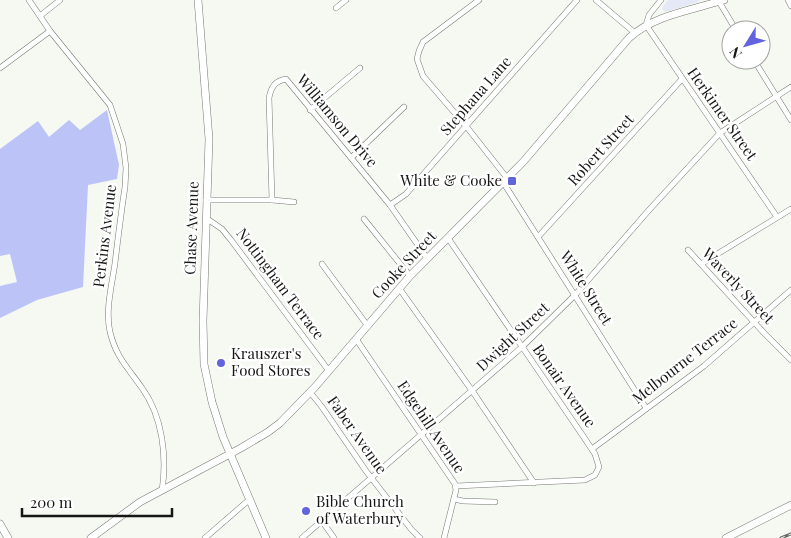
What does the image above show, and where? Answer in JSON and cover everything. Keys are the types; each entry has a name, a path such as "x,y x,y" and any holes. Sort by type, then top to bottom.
{"main road":[{"name":"Chase Avenue","path":"198,0 208,129 202,321 204,364 212,402 230,454 266,538"},
{"name":"Cooke Street","path":"91,538 135,506 272,430 310,392 410,276 527,158 626,42 646,25 720,0"},
{"path":"726,538 791,505"},
{"path":"0,524 8,538"}],"street":[{"name":"Perkins Avenue","path":"29,0 50,31 110,105 123,144 126,168 108,308 110,329 114,348 153,405 159,424 163,448 164,472 162,491"},
{"path":"40,16 60,0"},
{"path":"336,8 346,0"},
{"name":"White Street","path":"479,0 423,42 417,59 422,76 466,126 505,180 538,237 646,408"},
{"name":"Stephana Lane","path":"390,204 406,194 577,0"},
{"path":"596,0 636,33"},
{"path":"646,25 649,15 661,0"},
{"path":"720,0 731,20"},
{"path":"788,0 791,6"},
{"name":"Herkimer Street","path":"646,25 777,217"},
{"path":"0,68 50,31"},
{"path":"310,110 360,68"},
{"path":"760,70 791,120"},
{"name":"Williamson Drive","path":"272,200 268,98 271,89 279,80 286,79 390,204 427,258"},
{"name":"Robert Street","path":"538,237 682,79"},
{"name":"Dwight Street","path":"302,538 522,347 575,295 649,210 720,133 791,87"},
{"path":"352,157 404,108"},
{"path":"206,200 294,202"},
{"path":"701,264 791,209"},
{"name":"Nottingham Terrace","path":"206,218 222,229 231,240 329,370"},
{"path":"364,220 410,276"},
{"name":"Bonair Avenue","path":"448,238 597,459 599,467 593,476 580,480 534,483"},
{"name":"Waverly Street","path":"688,250 754,323 791,360"},
{"path":"322,264 367,325"},
{"path":"399,288 534,483"},
{"name":"Melbourne Terrace","path":"592,449 704,366 791,290"},
{"name":"Edgehill Avenue","path":"356,339 456,486 444,538"},
{"name":"Faber Avenue","path":"310,392 371,478 411,530 420,538"},
{"path":"456,486 534,483"},
{"path":"205,538 250,499"},
{"path":"454,499 495,502"},
{"path":"322,521 334,538"}],"shaded area":[{"path":"668,0 700,0 665,12 662,8"},
{"path":"107,110 119,165 117,179 88,185 83,287 37,300 0,318 0,286 17,282 10,254 0,256 0,149 38,121 49,137 69,120 80,130"}],"railway":[{"path":"781,538 791,534"}],"place":[{"name":"White & Cooke","path":"512,181"},
{"name":"Krauszer's Food Stores","path":"221,363"},
{"name":"Bible Church of Waterbury","path":"306,511"}]}
